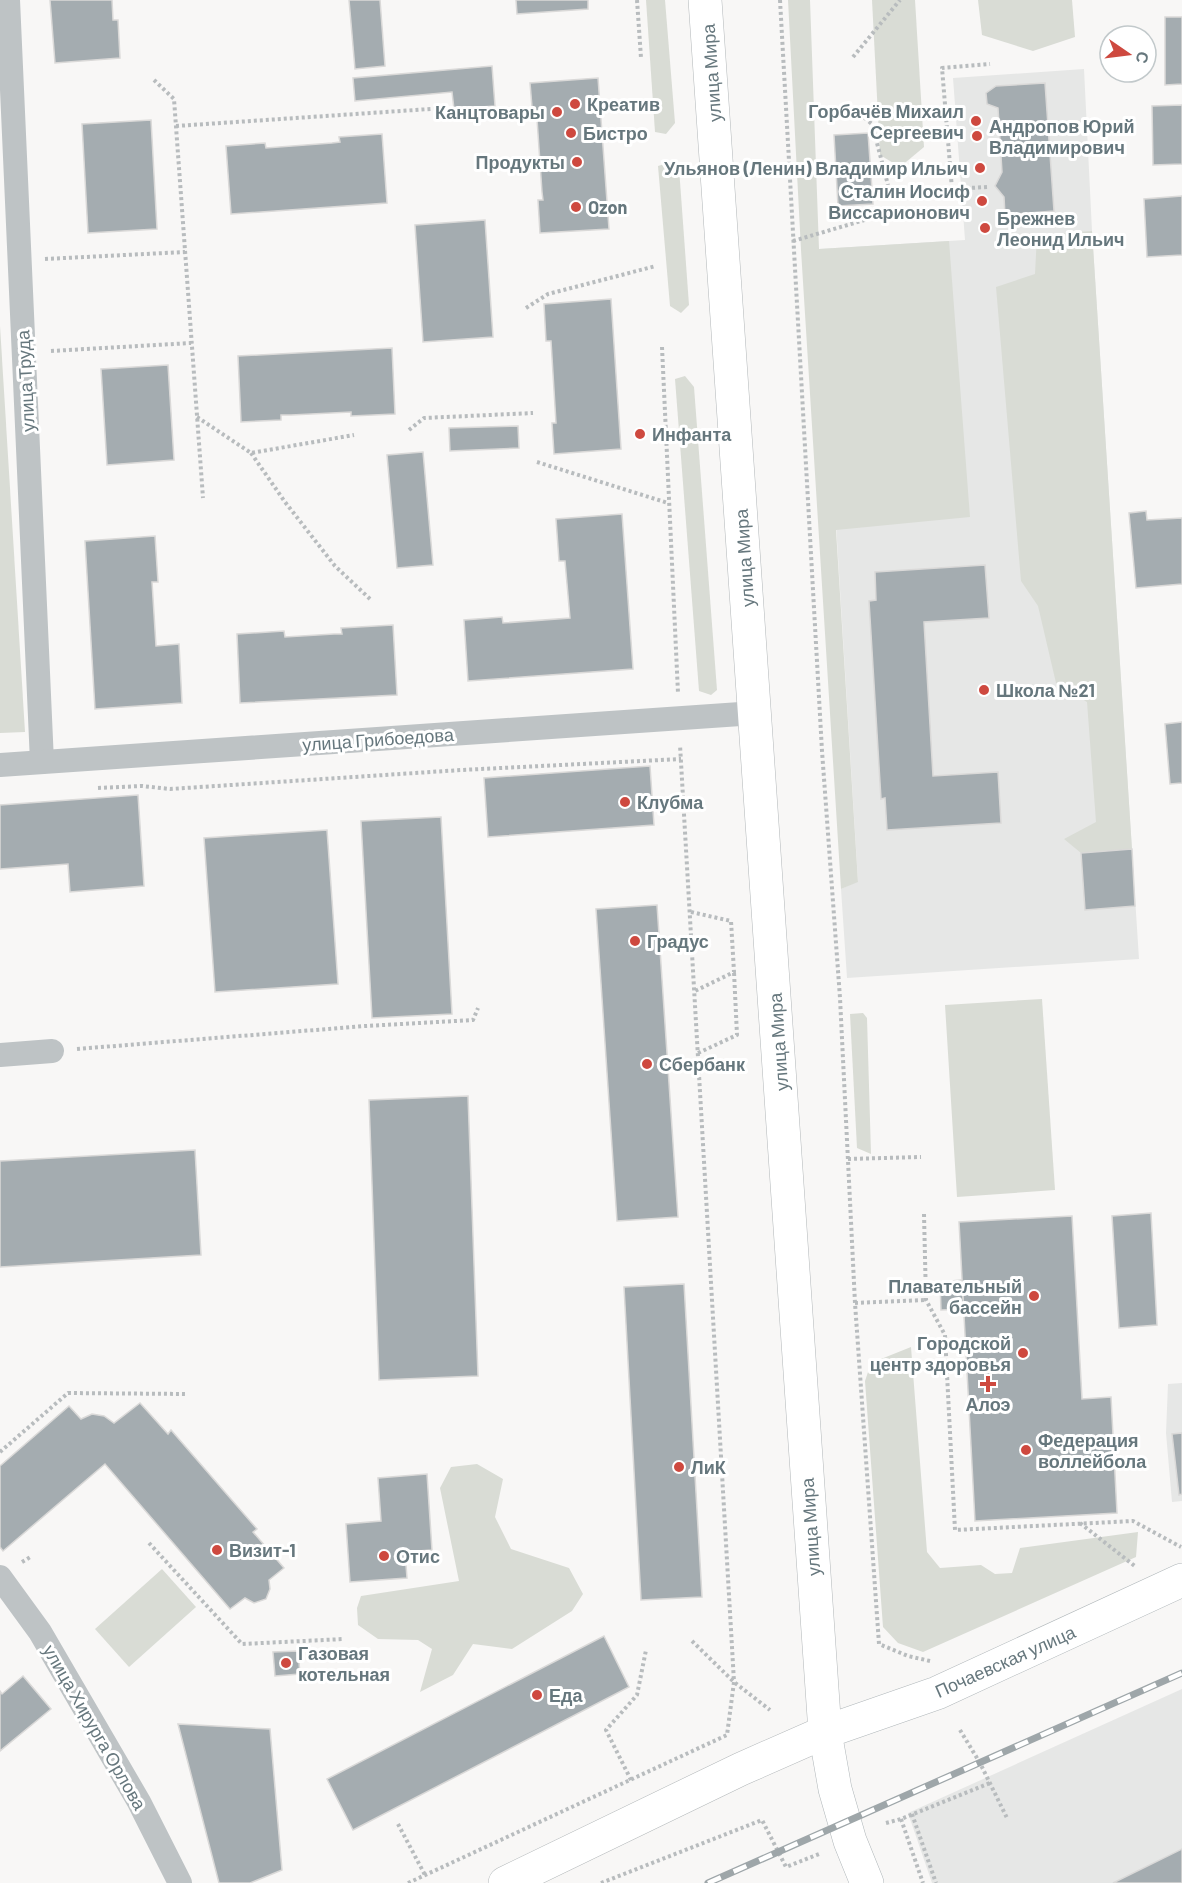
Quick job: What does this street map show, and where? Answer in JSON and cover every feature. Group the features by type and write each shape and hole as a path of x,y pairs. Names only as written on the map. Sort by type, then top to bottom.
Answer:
{"main road":[{"name":"улица Мира","path":"705,0 825,1732 835,1789 850,1841 867,1883"},
{"name":"Почаевская улица","path":"825,1732 937,1693 1182,1580"},
{"path":"505,1883 741,1769 825,1732"}],"street":[{"name":"улица Труда","path":"8,0 42,762"},
{"name":"улица Грибоедова","path":"0,765 680,720 755,713"},
{"path":"0,1056 52,1051"},
{"name":"улица Хирурга Орлова","path":"0,1577 40,1632 139,1802 180,1883"}],"path":[{"path":"637,0 641,58"},
{"path":"780,0 821,739 840,998 855,1303 879,1644 908,1656"},
{"path":"853,57 900,0"},
{"path":"987,187 952,189 942,68 990,64"},
{"path":"154,80 174,99 203,498"},
{"path":"176,126 445,108 460,119 512,116"},
{"path":"855,110 872,124 888,185"},
{"path":"793,241 868,219"},
{"path":"19,260 185,252"},
{"path":"526,308 548,294 656,266"},
{"path":"23,353 191,343"},
{"path":"408,1883 727,1735 734,1682 681,759 662,347"},
{"path":"409,430 424,418 533,413"},
{"path":"196,416 251,453 285,502 335,566 370,599"},
{"path":"251,453 354,435"},
{"path":"537,462 668,503"},
{"path":"95,789 142,786 170,789 461,770 681,759"},
{"path":"691,912 731,921 734,972 737,1035 698,1053"},
{"path":"695,991 734,972"},
{"path":"52,1051 365,1026 473,1020 478,1008"},
{"path":"848,1159 921,1157"},
{"path":"924,1214 926,1300 945,1335 954,1530 1133,1521 1181,1547"},
{"path":"855,1303 926,1300"},
{"path":"0,1452 68,1393 186,1394"},
{"path":"1080,1523 1136,1567"},
{"path":"149,1543 242,1644 344,1640"},
{"path":"692,1641 734,1682 770,1710"},
{"path":"631,1780 606,1730 637,1695 645,1650"},
{"path":"960,1730 1007,1818"},
{"path":"886,1823 990,1783"},
{"path":"912,1814 936,1883"},
{"path":"901,1819 923,1883"},
{"path":"601,1883 762,1820 786,1867 819,1854"},
{"path":"398,1824 425,1875"}],"shaded area":[{"path":"646,0 665,0 675,123 666,134 655,132"},
{"path":"788,0 810,0 819,249 949,241 970,517 836,530 858,882 841,889 801,250"},
{"path":"872,0 915,0 924,147 900,167 880,155"},
{"path":"978,0 1072,0 1075,37 1033,51 982,35"},
{"name":"Школа №21","path":"1084,69 1092,231 1139,959 847,978 841,889 858,881 819,249 965,240 953,78"},
{"path":"671,162 679,168 689,305 681,313 670,306 658,166"},
{"path":"1092,231 1132,849 1081,853 1064,839 1096,822 1087,702 1056,683 1038,606 1021,581 996,287 1035,274 1037,235"},
{"path":"0,326 25,732 0,733"},
{"path":"685,376 694,387 717,690 711,695 699,691 675,379"},
{"path":"1042,999 1055,1190 957,1197 945,1005"},
{"path":"863,1013 867,1018 871,1154 857,1148 850,1014"},
{"path":"911,1347 927,1552 940,1568 981,1565 995,1574 1012,1573 1020,1548 1138,1532 1136,1557 923,1652 898,1643 883,1627 865,1381 871,1363"},
{"path":"1182,1383 1182,1501 1172,1502 1166,1433 1168,1384"},
{"path":"477,1464 503,1479 495,1517 511,1549 569,1568 583,1594 572,1611 512,1649 473,1644 453,1675 420,1692 432,1649 418,1640 378,1639 358,1625 357,1608 361,1596 459,1581 440,1488 451,1467"},
{"path":"162,1569 196,1607 129,1667 95,1629"},
{"path":"1182,1689 1182,1883 932,1883 908,1813"}],"building":[{"path":"50,0 112,0 113,20 118,20 120,58 55,63"},
{"path":"349,0 380,0 385,66 355,69"},
{"path":"516,0 588,0 588,9 517,14"},
{"path":"1165,17 1182,17 1182,84 1165,85"},
{"path":"492,66 495,106 454,109 452,92 355,101 353,78"},
{"path":"598,78 609,229 540,233 538,200 543,200 537,119 533,119 530,83"},
{"path":"1045,83 1054,211 1005,215 1004,197 995,186 1002,172 998,108 987,104 986,93 996,86"},
{"path":"1182,105 1182,164 1153,165 1152,106"},
{"path":"151,120 157,229 88,233 82,124"},
{"path":"868,133 873,204 838,206 834,135"},
{"path":"382,134 387,203 231,214 226,146 265,143 266,148 332,143 340,142 339,137"},
{"path":"1182,196 1182,255 1147,257 1144,199"},
{"path":"485,220 493,337 423,342 415,225"},
{"path":"611,299 621,449 554,454 552,423 556,423 551,341 546,341 544,304"},
{"path":"392,348 395,414 351,416 351,412 281,415 281,420 241,422 238,356"},
{"path":"168,365 174,460 107,465 101,369"},
{"path":"518,426 519,448 450,451 449,428"},
{"path":"423,452 433,565 397,568 387,455"},
{"path":"1146,511 1147,520 1182,518 1182,584 1136,588 1129,513"},
{"path":"622,514 633,669 468,681 464,620 502,617 503,623 570,618 565,561 559,561 556,519"},
{"path":"155,536 158,582 152,582 156,646 179,644 182,703 95,709 85,541"},
{"path":"985,565 989,618 924,622 933,776 998,772 1001,823 887,830 885,798 881,799 869,601 876,600 875,572"},
{"path":"393,625 397,695 240,703 237,634 284,631 285,637 342,634 341,628"},
{"path":"1182,722 1182,783 1170,784 1165,724"},
{"path":"650,766 654,825 488,837 484,778"},
{"path":"138,795 144,886 70,892 68,864 0,869 0,805"},
{"path":"441,817 452,1014 372,1018 361,821"},
{"path":"327,830 338,984 215,992 204,838"},
{"path":"1132,849 1135,906 1085,910 1081,853"},
{"path":"657,905 678,1217 617,1221 596,909"},
{"path":"468,1096 478,1376 379,1380 369,1100"},
{"path":"195,1150 201,1255 0,1267 0,1161"},
{"path":"1151,1213 1157,1325 1119,1328 1112,1216"},
{"name":"Городской центр здоровья","path":"1072,1216 1082,1399 1111,1397 1117,1513 975,1521 959,1222"},
{"path":"961,1280 964,1309 941,1310 940,1282"},
{"path":"684,1284 702,1597 641,1600 624,1287"},
{"path":"140,1403 168,1434 171,1430 257,1529 253,1532 284,1568 269,1580 270,1589 266,1599 254,1603 245,1598 230,1609 105,1464 3,1551 0,1547 0,1466 69,1406 81,1419 92,1414 104,1416 114,1423"},
{"path":"1182,1433 1182,1494 1179,1495 1172,1434"},
{"path":"427,1474 432,1550 405,1552 407,1578 350,1582 346,1524 381,1521 378,1478"},
{"path":"604,1636 629,1687 353,1830 327,1779"},
{"name":"Газовая котельная","path":"298,1651 300,1674 275,1676 273,1652"},
{"path":"23,1676 51,1709 0,1751 0,1691 2,1694"},
{"path":"178,1724 270,1729 282,1870 250,1883 219,1883"},
{"path":"1182,1849 1182,1883 1113,1883"}],"railway":[{"path":"708,1883 1182,1673"}],"place":[{"name":"Креатив","path":"575,104"},
{"name":"Канцтовары","path":"557,112"},
{"name":"Горбачёв Михаил Сергеевич","path":"976,121"},
{"name":"Бистро","path":"571,133"},
{"name":"Андропов Юрий Владимирович","path":"977,136"},
{"name":"Продукты","path":"577,162"},
{"name":"Ульянов (Ленин) Владимир Ильич","path":"980,168"},
{"name":"Сталин Иосиф Виссарионович","path":"982,201"},
{"name":"Ozon","path":"576,207"},
{"name":"Брежнев Леонид Ильич","path":"985,228"},
{"name":"Инфанта","path":"640,434"},
{"name":"Школа №21","path":"984,690"},
{"name":"Клубма","path":"625,802"},
{"name":"Градус","path":"635,941"},
{"name":"Сбербанк","path":"647,1064"},
{"name":"Плавательный бассейн","path":"1034,1296"},
{"name":"Городской центр здоровья","path":"1023,1353"},
{"name":"Алоэ","path":"988,1384"},
{"name":"Федерация воллейбола","path":"1026,1450"},
{"name":"ЛиК","path":"679,1467"},
{"name":"Визит-1","path":"217,1550"},
{"name":"Отис","path":"384,1556"},
{"name":"Газовая котельная","path":"286,1663"},
{"name":"Еда","path":"537,1695"}]}
